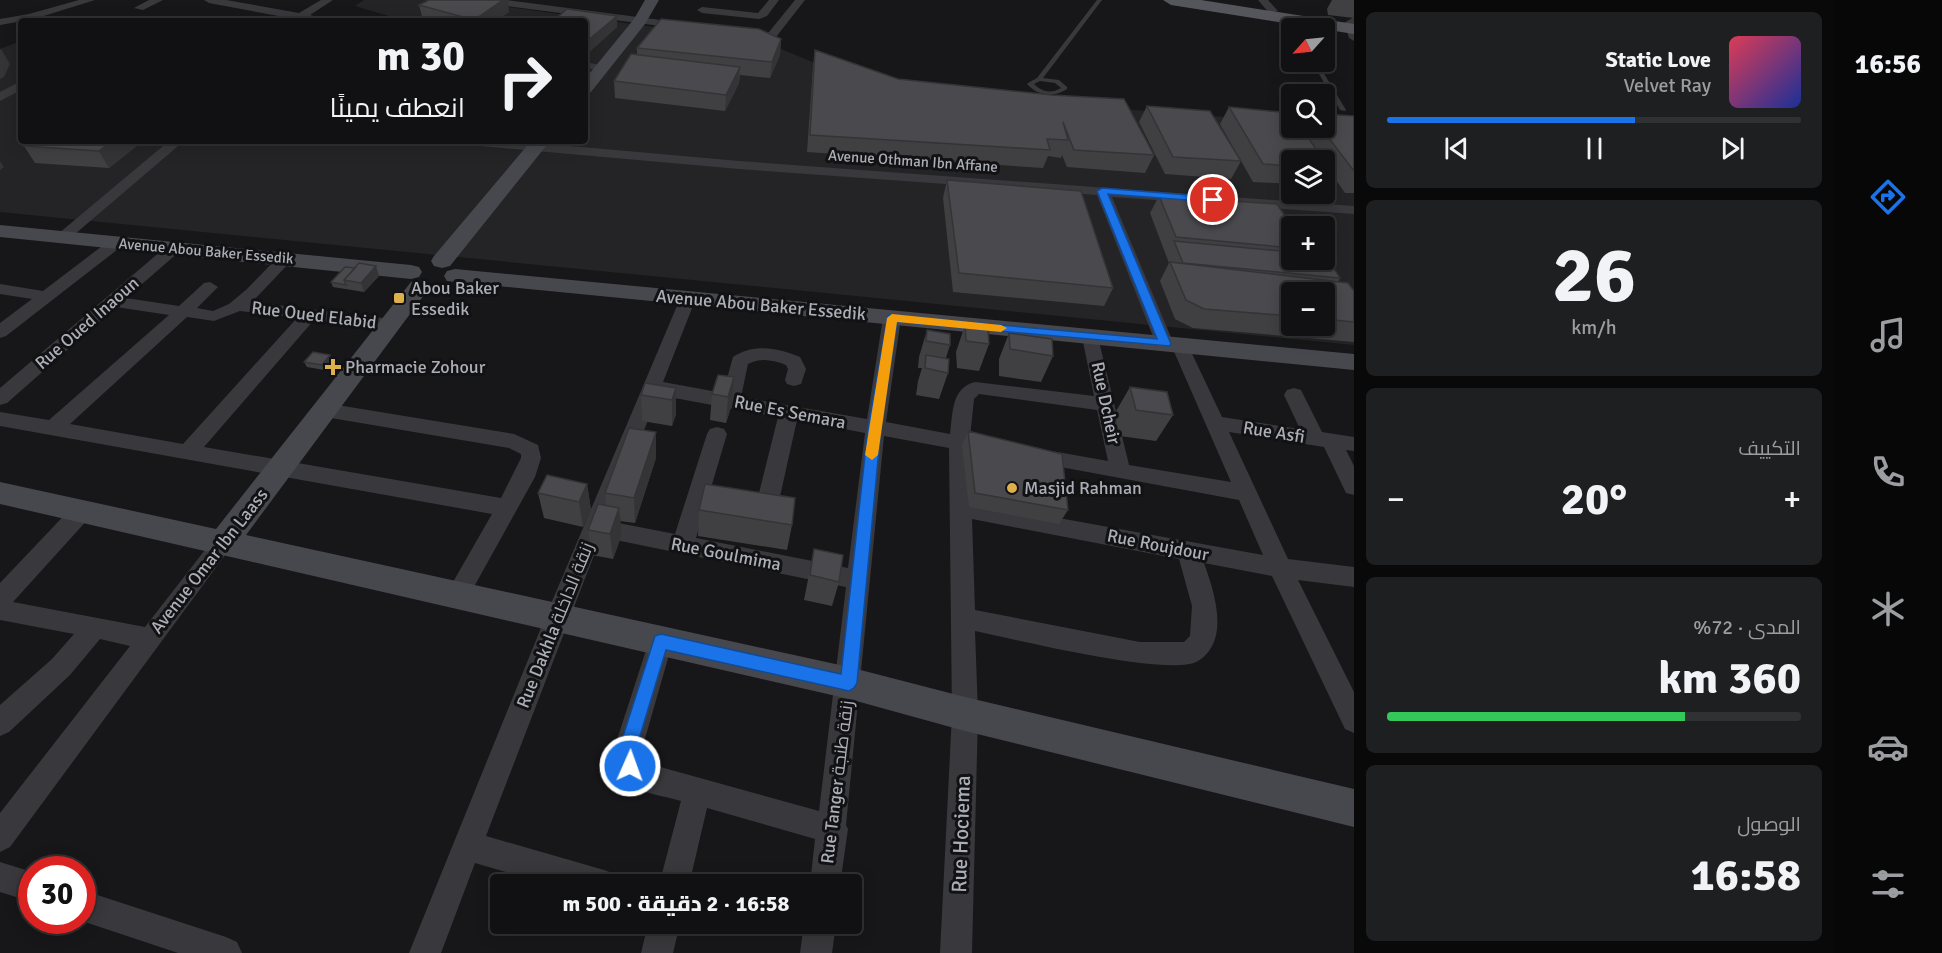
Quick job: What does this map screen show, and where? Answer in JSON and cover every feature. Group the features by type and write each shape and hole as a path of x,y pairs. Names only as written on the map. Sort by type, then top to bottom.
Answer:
{"main road":[{"path":"1171,0 1281,22"},
{"path":"1206,0 1268,5 1352,27"},
{"path":"1335,26 1352,27"}],"street":[{"path":"26,18 90,0"},
{"path":"140,8 158,0"},
{"path":"209,0 306,18"},
{"path":"300,17 328,0"},
{"path":"483,0 515,2 580,14 695,27 702,10 710,0"},
{"path":"546,9 556,0"},
{"path":"580,14 594,0"},
{"path":"588,85 640,21 652,0"},
{"path":"702,10 759,16 774,0"},
{"path":"735,33 762,37 771,35 800,0"},
{"path":"0,22 18,20"},
{"path":"588,66 602,68"},
{"path":"4,102 18,88"},
{"path":"63,237 173,144"},
{"path":"449,269 539,144"},
{"name":"Avenue Othman Ibn Affane","path":"539,144 739,165 1354,210"},
{"path":"1102,191 1172,344 1217,423 1280,568 1354,720"},
{"name":"Avenue Abou Baker Essedik","path":"0,231 286,258 415,279 440,286 449,269 688,298 1354,362"},
{"path":"0,332 116,243"},
{"name":"Rue Oued Inaoun","path":"0,398 174,248"},
{"path":"112,301 214,316 226,314 238,306 286,258"},
{"name":"Avenue Omar Ibn Laass","path":"0,837 148,639 391,324 415,279"},
{"path":"54,427 210,287"},
{"path":"0,290 47,297"},
{"name":"Rue Dakhla زنقة الداخلة","path":"425,953 557,618 688,298"},
{"name":"Rue Oued Elabid","path":"238,306 391,324"},
{"path":"187,453 309,315"},
{"name":"Rue Tanger زنقة طنجة","path":"827,874 875,428 892,318"},
{"name":"Rue Dcheir","path":"1091,337 1120,470"},
{"path":"731,401 739,361 748,355 765,354 794,361 797,369 794,380"},
{"name":"Rue Es Semara","path":"652,387 993,449"},
{"name":"Rue Hociema","path":"956,953 965,714 959,443 965,396 975,388 1106,404"},
{"path":"1294,395 1323,440"},
{"path":"325,410 486,436 524,445 531,450 531,458 524,477 457,596"},
{"path":"768,501 789,412"},
{"path":"0,419 54,427 279,470 508,508"},
{"name":"Rue Asfi","path":"1217,423 1354,444"},
{"path":"683,545 717,434"},
{"name":"Rue Asfi","path":"1323,440 1354,487"},
{"path":"1016,453 1247,493"},
{"path":"0,493 849,683 965,714 1354,808"},
{"name":"Rue Roujdour","path":"962,508 1280,568 1354,577"},
{"path":"0,599 82,511"},
{"name":"Rue Goulmima","path":"594,526 858,580"},
{"path":"962,618 1140,653 1189,653 1201,642 1204,621 1201,591 1188,551"},
{"path":"0,610 148,639"},
{"path":"0,723 61,667 95,627"},
{"path":"661,641 628,749 628,760 632,770 638,775 833,829"},
{"path":"677,874 697,792"},
{"path":"467,846 565,874"},
{"path":"0,877 18,883"},
{"path":"96,910 226,953"},
{"path":"657,953 662,934"},
{"path":"816,953 819,934"}],"lane":[{"path":"1039,79 1056,81 1065,88 1056,93 1039,91 1030,84 1039,79 1100,0"},
{"path":"1320,72 1343,110"}],"shaded area":[{"path":"364,0 457,0 764,42 883,91 1281,121 1281,138 1335,138 1335,127 1354,127 1354,345 0,212 0,49 18,42 18,144 588,144 588,18 396,18 355,6"}],"building":[{"path":"429,0 503,0 477,18 467,18 419,5"},
{"path":"567,9 617,16 588,40 588,18 556,18"},
{"path":"661,19 759,29 781,39 772,62 637,48"},
{"path":"815,50 898,79 1052,95 1124,99 1154,155 1074,150 1063,122 1068,140 1047,139 1050,150 810,135"},
{"path":"631,54 740,67 726,95 614,81"},
{"path":"1147,106 1210,111 1241,161 1173,157"},
{"path":"1229,107 1281,112 1281,138 1308,138 1317,150 1281,150 1281,165 1263,164"},
{"path":"1335,115 1354,116 1354,171 1329,138 1335,138"},
{"path":"27,144 108,144 99,151 24,146"},
{"path":"947,180 1081,191 1113,288 959,273"},
{"path":"1159,196 1277,204 1285,216 1281,216 1281,247 1176,237"},
{"path":"1174,241 1281,251 1281,270 1335,270 1340,278 1183,263"},
{"path":"1170,262 1348,283 1354,291 1354,322 1335,320 1335,282 1281,282 1281,315 1204,309 1186,300"},
{"path":"359,263 376,266 361,283 344,280"},
{"path":"345,267 355,268 344,280 346,285 331,282"},
{"path":"965,325 988,328 989,344 966,341"},
{"path":"927,330 950,334 950,345 926,341"},
{"path":"1009,333 1052,339 1053,356 1010,349"},
{"path":"313,352 330,355 322,365 304,362"},
{"path":"926,355 949,359 948,373 925,368"},
{"path":"718,375 734,377 728,397 712,394"},
{"path":"645,383 676,388 672,400 641,395"},
{"path":"1130,387 1167,392 1173,415 1136,410"},
{"path":"629,428 656,432 634,498 605,493"},
{"name":"Masjid Rahman","path":"968,431 1062,454 1068,510 975,493"},
{"path":"547,475 587,484 579,502 538,493"},
{"path":"705,484 795,498 792,525 699,510"},
{"path":"598,504 619,508 610,534 588,530"},
{"path":"814,549 843,555 839,582 810,575"}],"slow traffic":[{"path":"872,455 892,318 1001,328"}],"place":[{"name":"Abou Baker Essedik","path":"399,298"},
{"name":"Pharmacie Zohour","path":"333,367"},
{"name":"Masjid Rahman","path":"1012,488"}],"route":[{"path":"630,766 628,749 661,641 849,683 875,428 892,318 1165,344 1102,191 1213,200"}]}
